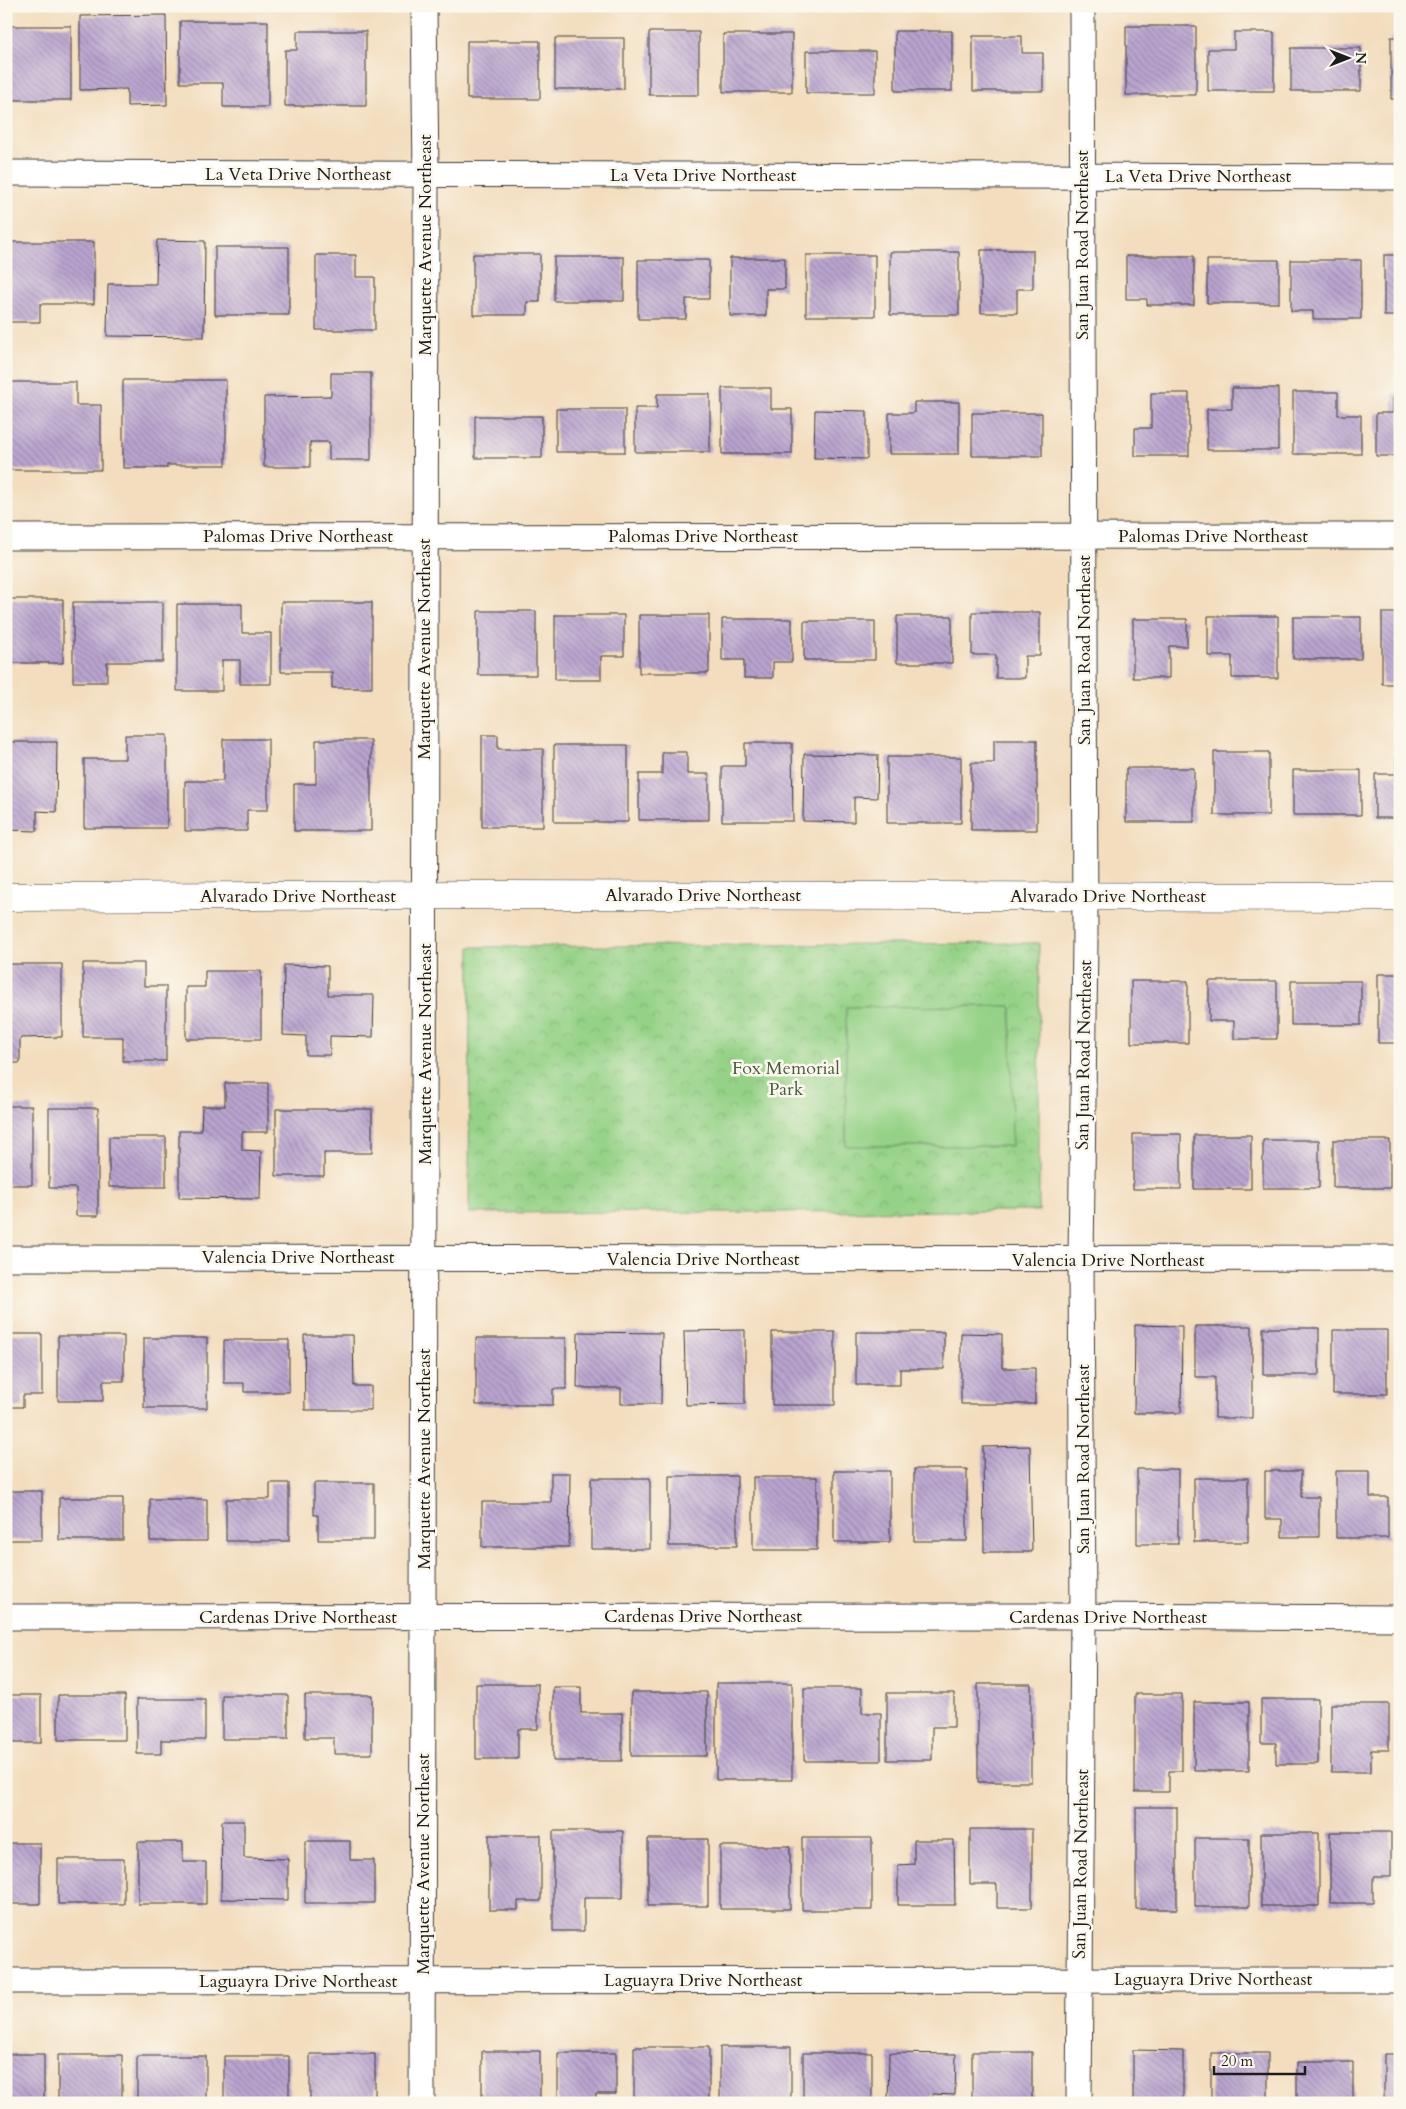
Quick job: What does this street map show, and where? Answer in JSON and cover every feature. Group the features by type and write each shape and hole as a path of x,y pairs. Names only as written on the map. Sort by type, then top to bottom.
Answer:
{"street":[{"name":"Marquette Avenue Northeast","path":"422,2103 426,175 424,6"},
{"name":"San Juan Road Northeast","path":"1080,2103 1079,1978 1083,1616 1081,1260 1085,895 1081,176 1082,6"},
{"name":"La Veta Drive Northeast","path":"6,173 1400,177"},
{"name":"Palomas Drive Northeast","path":"6,537 1400,536"},
{"name":"Alvarado Drive Northeast","path":"6,897 1085,895 1400,897"},
{"name":"Valencia Drive Northeast","path":"6,1258 424,1257 1081,1260 1400,1258"},
{"name":"Cardenas Drive Northeast","path":"6,1618 423,1616 1400,1618"},
{"name":"Laguayra Drive Northeast","path":"6,1981 423,1982 1079,1978 1400,1980"}],"green space":[{"name":"Fox Memorial Park","path":"1039,943 1039,1211 469,1213 470,947"},
{"path":"1011,1006 1012,1146 846,1146 846,1007"}],"building":[{"path":"166,15 167,105 127,106 127,89 80,90 80,16"},
{"path":"180,21 268,21 268,107 223,107 223,83 180,83"},
{"path":"6,26 71,26 71,100 6,100"},
{"path":"1126,26 1196,26 1196,95 1126,95"},
{"path":"297,31 366,31 366,106 285,106 285,50 297,50"},
{"path":"895,31 952,31 952,91 895,91"},
{"path":"649,32 699,32 699,95 649,95"},
{"path":"1234,32 1274,32 1274,91 1208,91 1208,49 1234,49"},
{"path":"723,34 792,34 792,92 723,92"},
{"path":"973,36 1022,36 1022,53 1043,53 1043,91 973,91"},
{"path":"1391,37 1400,37 1400,99 1391,99"},
{"path":"555,38 624,38 624,89 555,89"},
{"path":"467,41 540,41 540,99 467,99"},
{"path":"1291,48 1361,48 1361,91 1291,91"},
{"path":"806,51 875,51 875,93 806,93"},
{"path":"157,240 205,241 204,337 107,336 108,284 156,284"},
{"path":"6,242 94,242 94,304 40,304 40,322 6,322"},
{"path":"215,247 289,247 289,315 215,315"},
{"path":"981,250 1033,250 1033,289 1017,289 1017,313 981,313"},
{"path":"890,252 959,252 959,315 890,315"},
{"path":"473,254 540,254 540,302 527,302 527,315 473,315"},
{"path":"316,255 356,255 356,277 375,277 375,330 316,330"},
{"path":"806,255 875,255 875,316 806,316"},
{"path":"1384,255 1400,255 1400,316 1384,316"},
{"path":"1126,256 1194,256 1194,305 1147,305 1147,299 1126,299"},
{"path":"554,257 624,257 624,301 554,301"},
{"path":"730,258 785,258 785,289 766,289 766,316 730,316"},
{"path":"638,260 709,260 709,299 686,299 686,319 638,319"},
{"path":"1207,260 1279,260 1279,303 1207,303"},
{"path":"1291,260 1361,260 1361,319 1313,319 1313,311 1291,311"},
{"path":"331,373 371,373 371,460 329,460 329,442 310,442 310,467 264,467 264,397 331,396"},
{"path":"123,380 226,380 226,465 167,465 167,468 123,468"},
{"path":"6,382 76,382 76,405 101,405 101,470 6,470"},
{"path":"722,388 771,388 771,409 792,409 792,454 722,454"},
{"path":"1232,388 1278,388 1278,450 1207,450 1207,409 1232,409"},
{"path":"1293,392 1338,392 1338,415 1361,415 1361,454 1293,454"},
{"path":"1151,393 1189,393 1189,456 1135,456 1135,428 1151,428"},
{"path":"1393,393 1400,393 1400,456 1376,456 1376,413 1393,413"},
{"path":"657,394 710,394 710,452 635,452 635,408 657,408"},
{"path":"914,402 959,402 959,454 889,454 889,413 914,413"},
{"path":"556,409 625,409 625,452 556,452"},
{"path":"815,410 867,411 867,459 814,458"},
{"path":"972,413 1042,413 1042,456 972,456"},
{"path":"475,416 542,416 542,458 475,458"},
{"path":"6,599 63,599 63,663 6,663"},
{"path":"73,602 163,602 163,662 107,662 107,682 73,682"},
{"path":"281,602 372,602 372,688 332,688 332,672 281,672"},
{"path":"177,604 242,604 242,633 271,633 271,684 240,684 240,660 222,660 222,691 177,691"},
{"path":"478,611 536,611 536,675 478,675"},
{"path":"972,612 1040,612 1040,656 1025,656 1025,678 996,678 996,655 972,655"},
{"path":"1382,613 1400,613 1400,684 1382,684"},
{"path":"555,615 624,615 624,656 601,656 601,680 555,680"},
{"path":"639,615 709,615 709,673 639,673"},
{"path":"897,616 952,616 952,663 897,663"},
{"path":"1208,616 1278,616 1278,678 1232,678 1232,656 1208,656"},
{"path":"1293,617 1361,617 1361,659 1293,659"},
{"path":"722,619 792,619 792,662 773,662 773,678 744,678 744,660 722,660"},
{"path":"1133,619 1187,619 1187,646 1169,646 1169,678 1133,678"},
{"path":"804,621 875,621 875,660 804,660"},
{"path":"125,735 167,735 167,828 84,828 84,759 125,759"},
{"path":"482,735 498,735 498,749 543,749 543,827 482,827"},
{"path":"223,739 268,739 268,810 247,810 247,831 185,831 185,781 223,781"},
{"path":"316,740 371,740 371,831 294,831 294,784 316,784"},
{"path":"994,740 1037,740 1037,830 971,830 971,763 994,763"},
{"path":"7,742 57,742 56,812 37,811 37,831 6,830"},
{"path":"745,743 792,743 793,821 722,821 722,766 745,766"},
{"path":"554,745 628,745 628,822 554,822"},
{"path":"662,752 687,752 687,774 709,774 709,820 639,820 639,774 662,774"},
{"path":"1214,752 1269,752 1269,815 1214,815"},
{"path":"804,754 878,755 877,798 854,797 854,822 803,821"},
{"path":"1396,755 1400,755 1400,818 1375,818 1375,774 1396,774"},
{"path":"887,757 961,757 961,823 887,823"},
{"path":"1126,768 1194,768 1194,822 1126,822"},
{"path":"1293,770 1361,770 1361,815 1293,815"},
{"path":"83,963 144,963 144,986 166,986 166,1061 123,1061 123,1037 83,1037"},
{"path":"6,964 62,964 62,1037 20,1038 20,1063 6,1063"},
{"path":"284,965 328,966 328,995 374,995 373,1037 330,1036 330,1055 306,1055 306,1036 283,1035"},
{"path":"205,971 261,971 261,1039 186,1039 186,987 205,987"},
{"path":"1378,974 1400,974 1400,1043 1378,1043"},
{"path":"1131,981 1188,981 1188,1043 1131,1043"},
{"path":"1209,981 1277,981 1277,1039 1234,1039 1234,1021 1209,1021"},
{"path":"1291,981 1361,981 1361,1025 1291,1025"},
{"path":"225,1083 268,1083 268,1132 242,1132 242,1150 261,1151 260,1199 179,1198 179,1131 201,1131 202,1106 225,1106"},
{"path":"6,1106 32,1106 32,1185 6,1185"},
{"path":"49,1108 98,1108 98,1216 76,1216 76,1188 49,1188"},
{"path":"276,1109 372,1109 372,1153 324,1153 324,1176 276,1176"},
{"path":"1133,1134 1181,1134 1181,1189 1133,1189"},
{"path":"1194,1135 1251,1135 1251,1189 1194,1189"},
{"path":"109,1137 166,1137 166,1187 109,1187"},
{"path":"1263,1140 1319,1140 1319,1188 1263,1188"},
{"path":"1333,1140 1390,1140 1390,1188 1333,1188"},
{"path":"1135,1325 1182,1326 1181,1413 1134,1413"},
{"path":"1195,1326 1252,1326 1252,1418 1215,1418 1215,1377 1195,1377"},
{"path":"1263,1328 1319,1328 1319,1375 1263,1375"},
{"path":"745,1330 745,1404 686,1405 684,1331"},
{"path":"1333,1330 1387,1330 1387,1394 1333,1394"},
{"path":"578,1332 662,1333 661,1404 621,1404 621,1388 577,1388"},
{"path":"772,1332 835,1332 835,1405 772,1405"},
{"path":"856,1332 944,1332 944,1369 900,1369 900,1385 856,1385"},
{"path":"961,1333 1002,1334 1002,1368 1035,1368 1035,1404 961,1404"},
{"path":"6,1334 42,1334 42,1395 23,1395 23,1407 6,1407"},
{"path":"304,1335 353,1335 354,1386 371,1386 371,1410 305,1410"},
{"path":"58,1336 124,1336 124,1381 103,1381 103,1401 58,1401"},
{"path":"144,1338 207,1338 207,1408 144,1408"},
{"path":"476,1338 566,1338 566,1389 553,1389 553,1405 476,1405"},
{"path":"224,1340 289,1340 289,1392 244,1392 244,1383 224,1383"},
{"path":"1030,1446 1032,1552 984,1552 983,1447"},
{"path":"914,1469 967,1469 967,1541 914,1541"},
{"path":"1137,1469 1178,1469 1178,1544 1137,1544"},
{"path":"834,1471 890,1471 890,1542 834,1542"},
{"path":"1265,1471 1301,1471 1301,1497 1319,1497 1319,1537 1282,1537 1282,1519 1265,1519"},
{"path":"1336,1471 1370,1471 1370,1497 1388,1497 1388,1538 1336,1538"},
{"path":"551,1473 570,1473 569,1547 482,1547 482,1502 551,1502"},
{"path":"669,1476 737,1476 737,1546 669,1546"},
{"path":"753,1477 817,1477 817,1550 753,1550"},
{"path":"591,1478 650,1478 650,1549 591,1549"},
{"path":"1194,1478 1248,1478 1248,1542 1194,1542"},
{"path":"270,1483 289,1483 289,1541 226,1541 226,1499 270,1499"},
{"path":"314,1483 374,1483 374,1540 318,1540 318,1515 314,1515"},
{"path":"6,1491 42,1491 42,1540 6,1540"},
{"path":"59,1498 123,1498 123,1540 59,1540"},
{"path":"150,1499 207,1499 207,1541 150,1541"},
{"path":"716,1683 792,1683 792,1780 716,1780"},
{"path":"476,1684 538,1684 538,1729 518,1729 518,1759 476,1759"},
{"path":"978,1684 1031,1684 1031,1782 978,1782"},
{"path":"553,1687 581,1687 581,1713 622,1713 622,1761 553,1761"},
{"path":"804,1688 862,1688 862,1713 881,1713 881,1761 804,1761"},
{"path":"631,1692 707,1692 707,1756 631,1756"},
{"path":"887,1693 954,1693 954,1727 932,1727 932,1760 887,1760"},
{"path":"1135,1694 1182,1694 1182,1771 1169,1771 1169,1792 1135,1792"},
{"path":"6,1695 41,1695 41,1743 6,1743"},
{"path":"58,1695 125,1695 125,1740 58,1740"},
{"path":"222,1695 288,1695 288,1739 222,1739"},
{"path":"305,1695 372,1695 372,1754 334,1754 334,1738 305,1738"},
{"path":"137,1699 205,1699 205,1740 161,1740 161,1754 137,1754"},
{"path":"1261,1699 1318,1699 1318,1764 1276,1764 1276,1743 1261,1743"},
{"path":"1194,1702 1249,1702 1249,1771 1194,1771"},
{"path":"1331,1704 1389,1704 1389,1750 1371,1750 1371,1772 1331,1772"},
{"path":"1136,1807 1177,1807 1177,1909 1136,1909"},
{"path":"222,1821 244,1821 244,1858 288,1859 288,1900 221,1899"},
{"path":"970,1829 1032,1829 1032,1908 997,1908 997,1884 970,1884"},
{"path":"553,1831 623,1831 623,1898 584,1898 584,1931 553,1931"},
{"path":"1330,1832 1391,1832 1391,1877 1373,1877 1373,1903 1330,1903"},
{"path":"1261,1833 1319,1833 1319,1906 1261,1906"},
{"path":"489,1835 541,1835 541,1901 518,1901 518,1910 489,1910"},
{"path":"802,1838 872,1838 872,1910 802,1910"},
{"path":"1195,1838 1249,1838 1249,1907 1195,1907"},
{"path":"648,1839 708,1839 708,1906 648,1906"},
{"path":"914,1840 954,1840 955,1905 898,1905 898,1865 914,1864"},
{"path":"305,1841 350,1841 350,1860 374,1860 374,1903 305,1903"},
{"path":"138,1842 183,1842 183,1862 206,1862 206,1904 138,1904"},
{"path":"6,1843 40,1843 40,1904 6,1904"},
{"path":"720,1846 790,1846 790,1909 720,1909"},
{"path":"58,1859 124,1859 124,1904 58,1904"},
{"path":"634,2047 709,2047 709,2103 634,2103"},
{"path":"720,2047 791,2047 791,2103 720,2103"},
{"path":"1133,2050 1183,2051 1183,2103 1133,2103"},
{"path":"482,2051 540,2051 540,2103 482,2103"},
{"path":"972,2052 1032,2052 1032,2103 972,2103"},
{"path":"558,2053 616,2053 616,2094 596,2094 596,2103 558,2103"},
{"path":"803,2053 872,2053 872,2103 803,2103"},
{"path":"889,2053 956,2054 955,2095 932,2094 932,2103 888,2103"},
{"path":"1211,2053 1268,2053 1268,2098 1252,2098 1252,2103 1211,2103"},
{"path":"6,2054 44,2054 44,2103 6,2103"},
{"path":"310,2054 375,2054 375,2103 310,2103"},
{"path":"1384,2054 1400,2054 1400,2103 1384,2103"},
{"path":"58,2055 122,2055 122,2103 58,2103"},
{"path":"137,2056 206,2056 206,2100 183,2100 183,2103 137,2103"},
{"path":"224,2056 289,2056 289,2099 267,2099 267,2103 224,2103"},
{"path":"1297,2062 1353,2062 1353,2103 1297,2103"}]}
